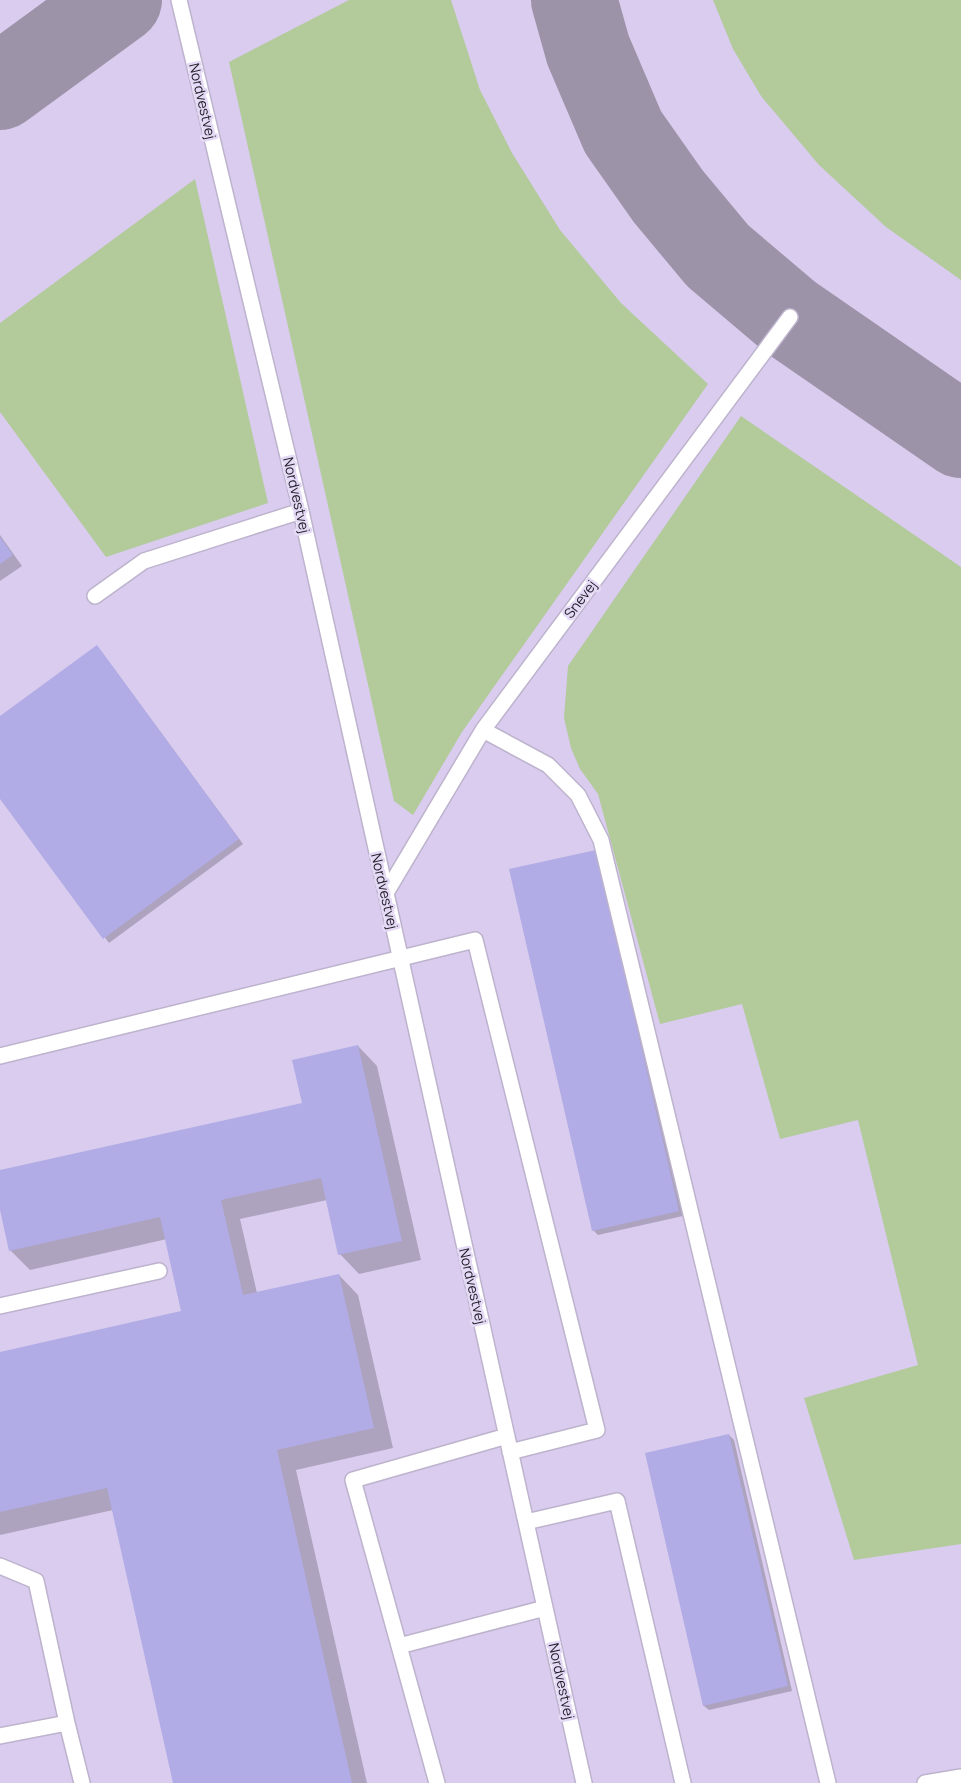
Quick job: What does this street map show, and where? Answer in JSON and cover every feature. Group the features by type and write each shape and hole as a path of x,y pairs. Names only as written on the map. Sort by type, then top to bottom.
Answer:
{"lane":[{"name":"Nordvestvej","path":"179,0 301,511 584,1783"},
{"name":"Snevej","path":"386,893 483,730 790,317"},
{"path":"96,596 144,561 301,511"},
{"path":"483,730 548,765 578,795 601,840 828,1783"},
{"path":"0,1056 475,940 597,1430 510,1452"},
{"path":"0,1306 159,1271"},
{"path":"437,1783 353,1480 507,1436"},
{"path":"526,1522 617,1501 683,1783"},
{"path":"0,1566 36,1581 82,1783"},
{"path":"399,1646 545,1608"},
{"path":"0,1736 67,1723"},
{"path":"924,1783 961,1777"}],"shaded area":[{"path":"0,0 961,0 961,1783 0,1783"}],"green space":[{"path":"349,0 451,0 480,90 512,153 560,230 621,303 708,384 462,732 413,815 394,801 229,62"},
{"path":"713,0 961,0 961,280 886,227 819,165 761,96 733,49"},
{"path":"195,179 268,503 106,557 0,412 0,323"},
{"path":"741,416 961,567 961,1544 854,1560 804,1398 918,1365 858,1120 780,1139 742,1004 660,1024 598,794 580,769 571,748 564,718 568,666"}],"building":[{"path":"0,537 13,555 0,564"},
{"path":"97,645 239,839 103,939 0,799 0,716"},
{"path":"596,850 679,1211 592,1231 509,869"},
{"path":"358,1045 402,1241 338,1255 321,1178 221,1200 243,1295 339,1274 374,1428 277,1450 352,1783 173,1783 107,1488 0,1512 0,1352 181,1311 160,1217 9,1251 0,1210 0,1170 302,1103 292,1060"},
{"path":"729,1434 788,1686 703,1706 645,1453"}],"taxiway":[{"path":"0,87 119,0"},
{"path":"574,0 588,50 623,132 668,196 718,256 790,317 961,435"}]}
